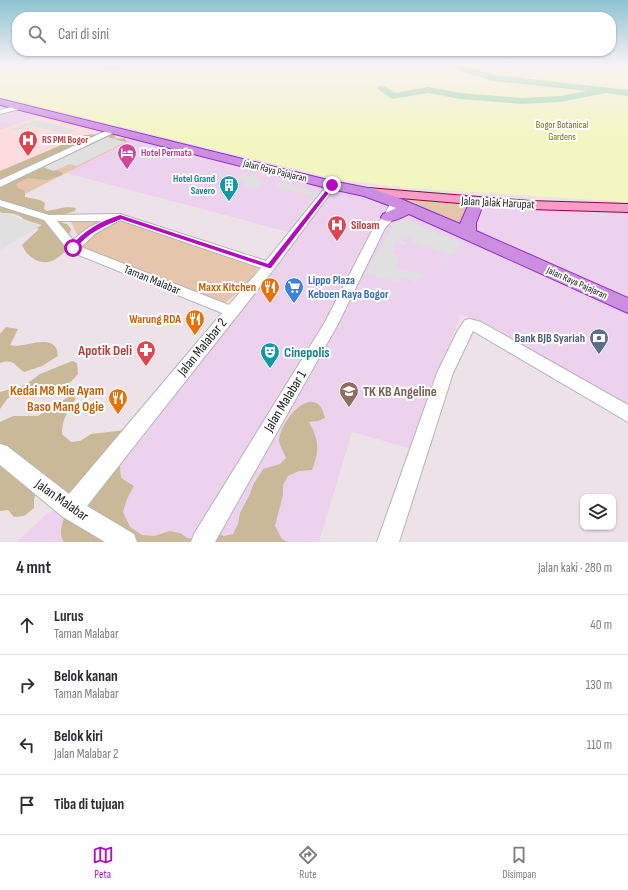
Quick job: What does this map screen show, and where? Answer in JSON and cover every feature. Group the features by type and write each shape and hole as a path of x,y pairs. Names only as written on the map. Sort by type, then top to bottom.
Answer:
{"highway":[{"name":"Jalan Raya Pajajaran","path":"0,101 17,107 113,131 332,185 368,192 398,209 468,234 628,306"},
{"path":"0,101 360,187 368,192"},
{"path":"468,234 468,223 476,202"}],"main road":[{"name":"Jalan Jalak Harupat","path":"368,192 476,202 628,208"}],"street":[{"path":"0,112 17,107"},
{"path":"0,184 113,131"},
{"name":"Jalan Malabar 2","path":"71,509 269,266 332,185"},
{"path":"0,203 48,218 120,217 269,266"},
{"name":"Jalan Malabar 1","path":"202,542 331,324 380,227 398,209"},
{"path":"73,248 81,238 92,230 120,217"},
{"name":"Taman Malabar","path":"48,218 73,248 231,311"},
{"path":"388,542 444,373 462,336 470,324 476,326 628,414"},
{"name":"Jalan Malabar","path":"0,453 71,509 126,542"}],"shaded area":[{"path":"17,107 45,114 0,130 0,112"},
{"name":"RS PMI Bogor","path":"45,114 113,131 0,184 0,130"},
{"path":"36,120 76,130 65,134 30,125 16,131 11,129"},
{"path":"113,133 115,136 113,139 114,140 125,138 126,141 117,142 54,169 63,173 62,175 47,180 28,178 16,184 18,188 25,191 25,197 40,200 45,203 44,209 47,211 67,207 76,208 75,211 59,216 56,219 57,221 67,224 71,229 67,238 64,253 52,261 47,262 42,262 32,258 22,245 39,229 19,216 8,213 0,213 0,171 85,135"},
{"path":"109,136 129,141 13,200 0,188"},
{"path":"134,136 360,191 468,234 476,202 628,208 628,409 461,314 412,449 352,432 319,542 16,542 48,513 100,488 300,235 66,173"},
{"path":"107,137 125,142 77,166 70,164 54,171 43,167"},
{"path":"244,173 260,177 258,180 265,182 255,189 242,186 248,182 237,179"},
{"path":"280,182 318,192 316,194 323,196 304,215 299,214 316,197 276,186"},
{"path":"395,199 460,203 468,207 462,222 456,224"},
{"path":"0,212 42,225 0,250"},
{"path":"405,219 461,243 454,254 450,254 437,271 449,254 414,243 412,238 405,236 400,240 406,243 405,245 396,242 392,252 399,257 395,268 417,273 420,264 433,269 420,265 418,273 422,275 416,282 401,277 397,282 366,273 395,222"},
{"path":"70,220 104,220 78,236"},
{"path":"121,220 259,267 246,286 225,303 80,247 99,231"},
{"path":"6,327 18,329 10,345 15,346 46,342 52,344 56,348 58,356 42,366 24,372 14,363 8,361 0,363 0,334"},
{"path":"72,361 77,363 78,374 70,382 62,387 53,389 28,389 20,391 12,395 0,409 0,392 25,385 40,374"},
{"path":"70,396 76,398 64,419 62,434 71,442 80,441 91,434 126,430 119,458 121,478 134,486 127,499 123,512 130,527 142,535 154,536 170,531 180,533 187,538 196,539 215,532 224,536 233,534 238,524 240,513 253,485 263,469 280,464 286,458 279,440 281,431 286,422 292,413 300,406 307,402 315,402 321,407 325,418 318,421 309,422 315,435 317,445 315,463 312,470 299,471 288,476 283,485 283,495 275,526 282,539 288,542 64,542 61,532 65,515 39,485 34,499 34,508 24,516 14,517 8,510 0,511 0,422 13,416 38,416"}],"green space":[{"name":"Bogor Botanical Gardens","path":"0,89 628,89 628,202 409,188 340,180 0,97"}],"waterway":[{"path":"384,89 393,96 428,90 461,96 522,101 560,99 604,91"},
{"path":"595,89 628,93"}],"place":[{"name":"RS PMI Bogor","path":"28,157"},
{"name":"Hotel Permata","path":"127,170"},
{"name":"Hotel Grand Savero","path":"229,202"},
{"name":"Siloam","path":"337,242"},
{"name":"Maxx Kitchen","path":"270,304"},
{"name":"Lippo Plaza Keboen Raya Bogor","path":"294,304"},
{"name":"Warung RDA","path":"195,336"},
{"name":"Bank BJB Syariah","path":"599,355"},
{"name":"Apotik Deli","path":"146,367"},
{"name":"Cinepolis","path":"270,369"},
{"name":"TK KB Angeline","path":"349,408"},
{"name":"Kedai M8 Mie Ayam Baso Mang Ogie","path":"118,415"}],"route":[{"path":"73,248 81,238 92,230 120,217 269,266 332,185"}]}
